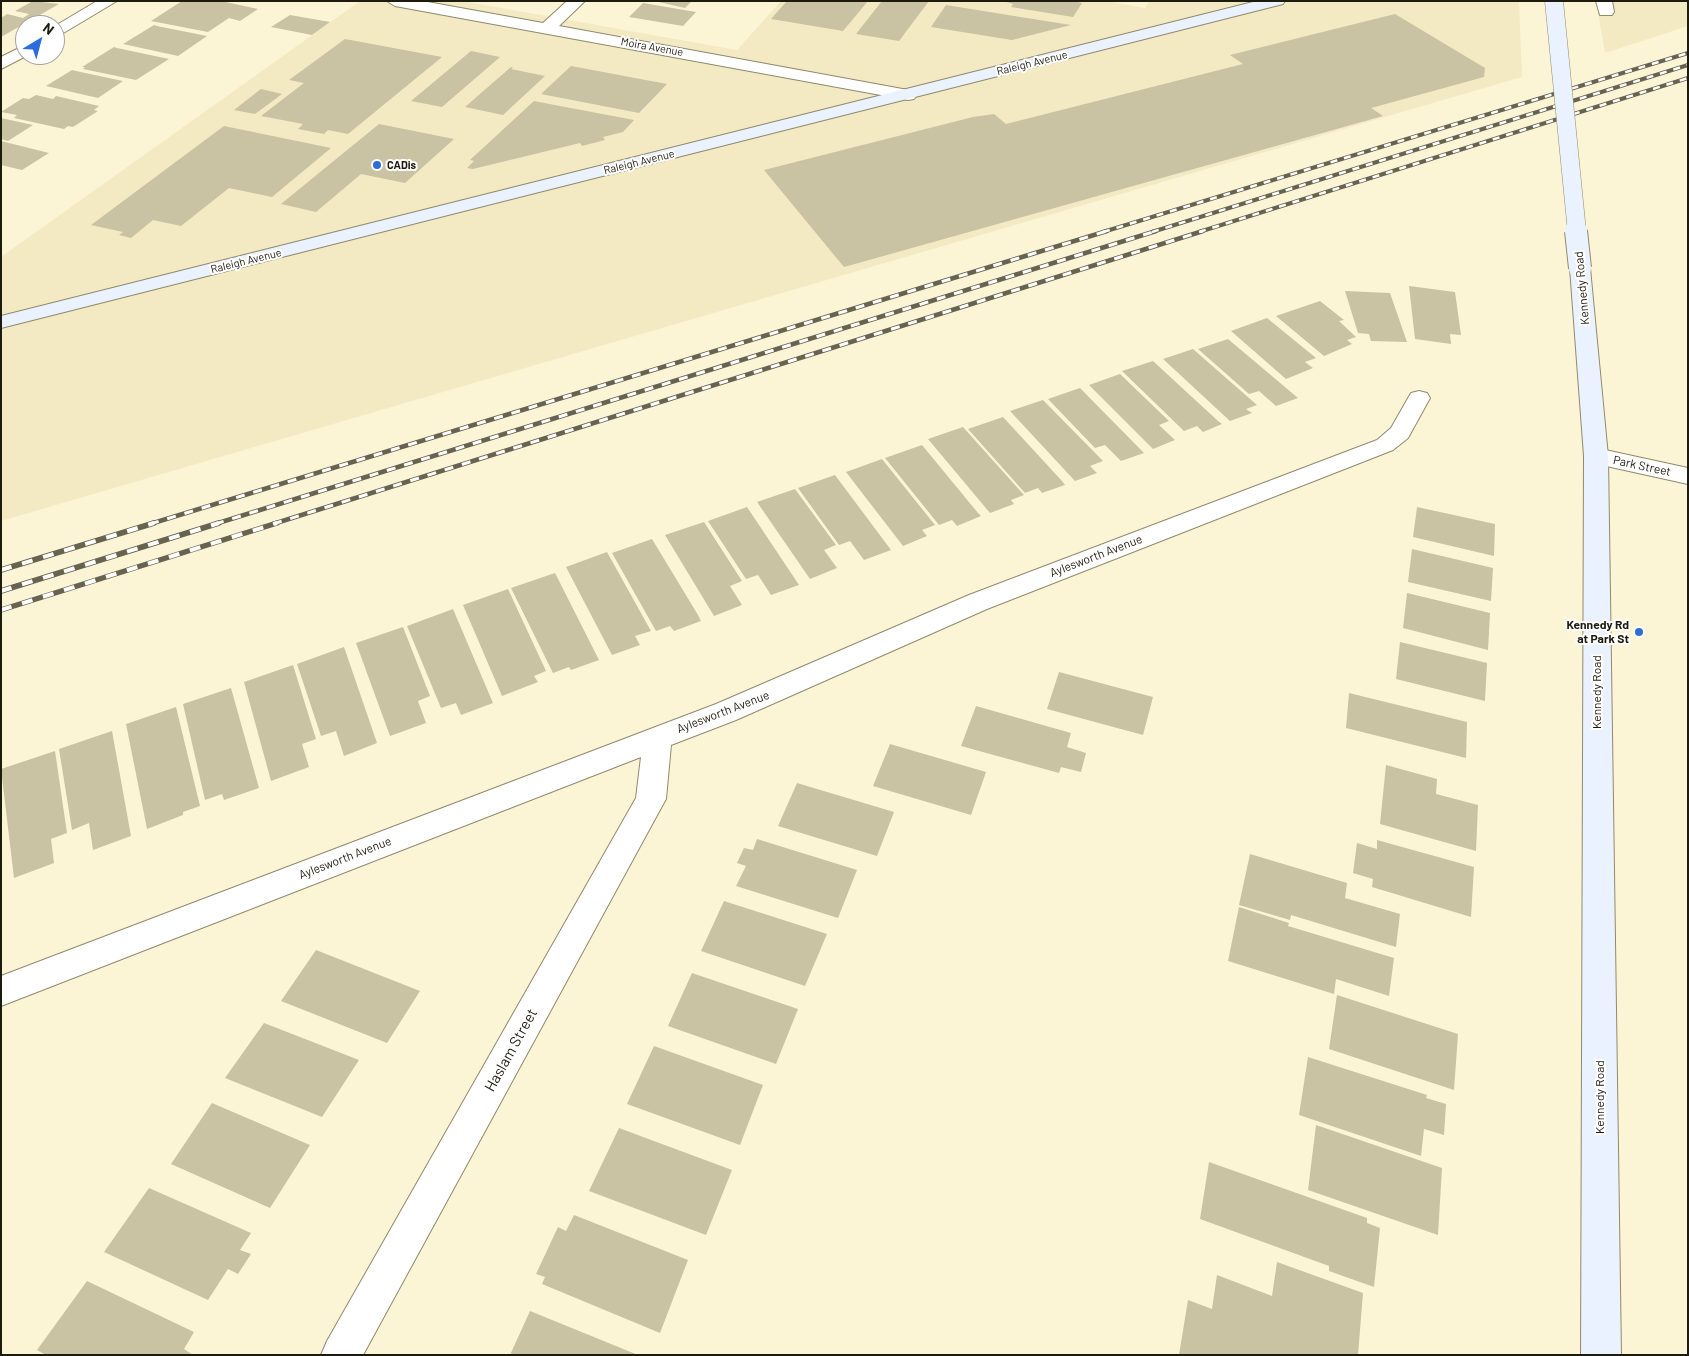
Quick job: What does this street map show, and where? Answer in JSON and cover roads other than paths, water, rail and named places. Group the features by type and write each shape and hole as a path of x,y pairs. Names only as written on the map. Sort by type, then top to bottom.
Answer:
{"street":[{"path":"65,27 109,1"},
{"name":"Moira Avenue","path":"395,1 908,95"},
{"path":"547,28 577,1"},
{"name":"Raleigh Avenue","path":"1,322 1277,1"},
{"name":"Kennedy Road","path":"1554,1 1596,456 1601,1355"},
{"path":"1,64 15,56"},
{"name":"Aylesworth Avenue","path":"1,991 778,690 978,602 1385,445 1400,433 1419,398"},
{"name":"Park Street","path":"1596,456 1688,476"},
{"name":"Haslam Street","path":"341,1355 651,799 657,737"}],"railway":[{"path":"1103,232 1688,53"},
{"path":"1152,232 1688,65"},
{"path":"1199,232 1688,78"},
{"path":"150,524 1107,231"},
{"path":"215,524 1156,231"},
{"path":"273,524 1203,231"},
{"path":"1,570 154,523"},
{"path":"1,591 219,523"},
{"path":"1,610 277,523"}],"place":[{"name":"CADis","path":"377,165"},
{"name":"Kennedy Rd at Park St","path":"1639,632"}]}
